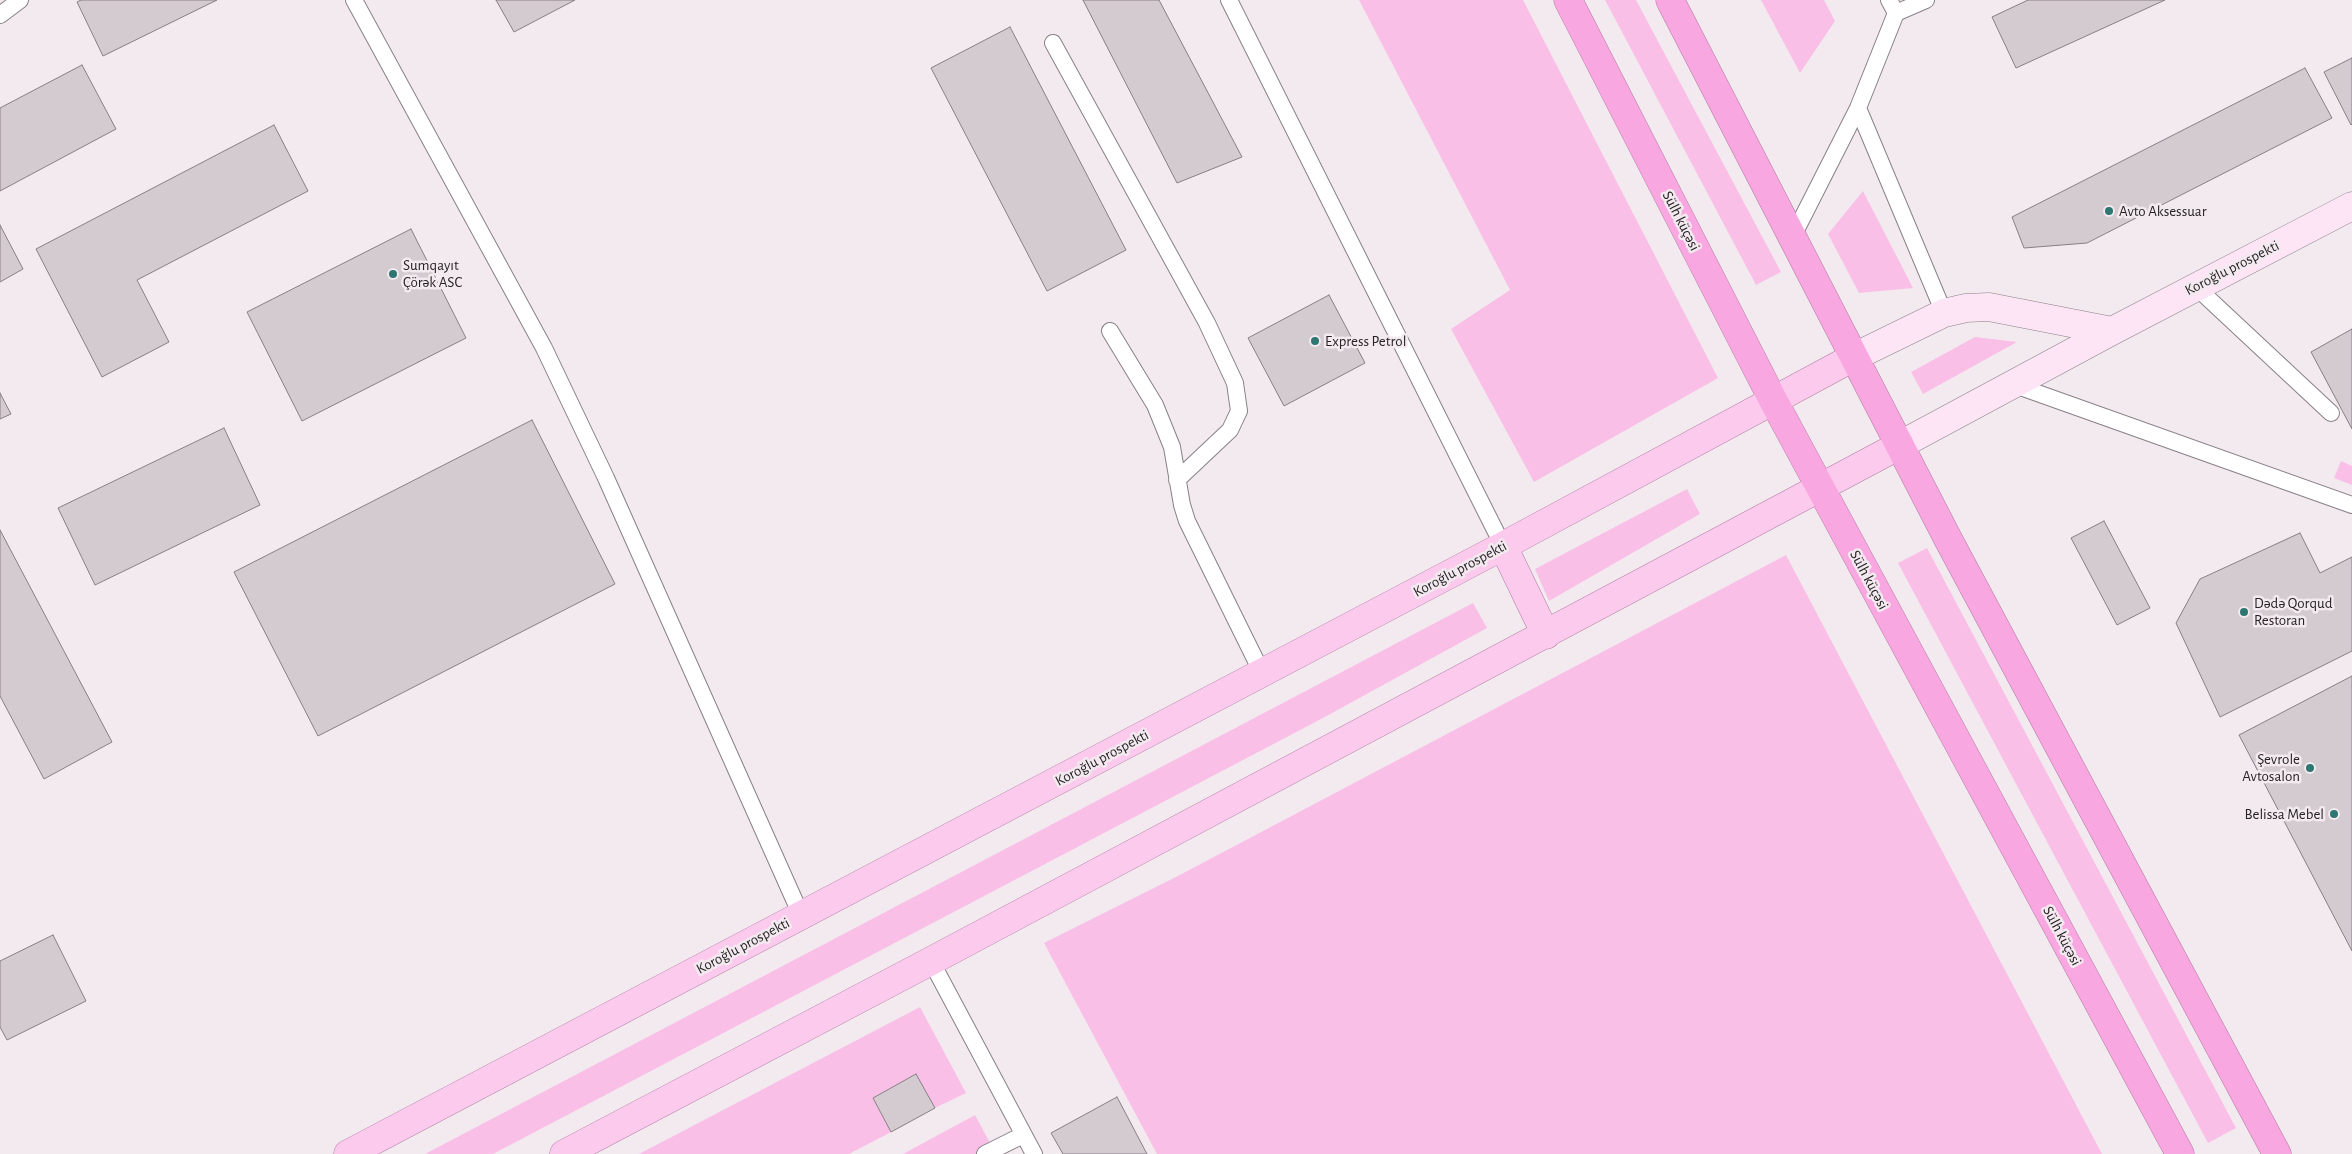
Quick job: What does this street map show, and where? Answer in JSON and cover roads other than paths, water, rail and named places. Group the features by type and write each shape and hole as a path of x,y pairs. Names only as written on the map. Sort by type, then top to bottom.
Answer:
{"highway":[{"name":"Sülh küçəsi","path":"1568,0 1820,489 2180,1154"},
{"path":"1670,0 1952,547 2278,1154"}],"main road":[{"name":"Koroğlu prospekti","path":"348,1154 1504,546 1854,357"},
{"path":"564,1154 1546,635 1900,445"},
{"path":"1504,546 1546,635"}],"street":[{"name":"Koroğlu prospekti","path":"1900,445 2112,330 2352,206"},
{"path":"1854,357 1944,313 1966,308 1989,307 2112,330"}],"lane":[{"path":"0,15 20,0"},
{"path":"354,0 548,357 606,478 801,915"},
{"path":"1229,0 1504,546"},
{"path":"1792,238 1858,108 1892,6 1926,0"},
{"path":"1053,43 1207,324 1235,383 1239,410 1230,430 1177,480"},
{"path":"1858,108 1944,313"},
{"path":"2196,287 2331,413"},
{"path":"1110,330 1155,405 1172,447 1177,480 1187,521 1262,673"},
{"path":"2012,384 2352,505"},
{"path":"931,961 1034,1154"},
{"path":"985,1154 1024,1135"}],"place":[{"name":"Avto Aksessuar","path":"2109,211"},
{"name":"Sumqayıt Çörək ASC","path":"393,274"},
{"name":"Express Petrol","path":"1315,341"},
{"name":"Dədə Qorqud Restoran","path":"2244,612"},
{"name":"Şevrole Avtosalon","path":"2310,768"},
{"name":"Belissa Mebel","path":"2334,814"}]}
